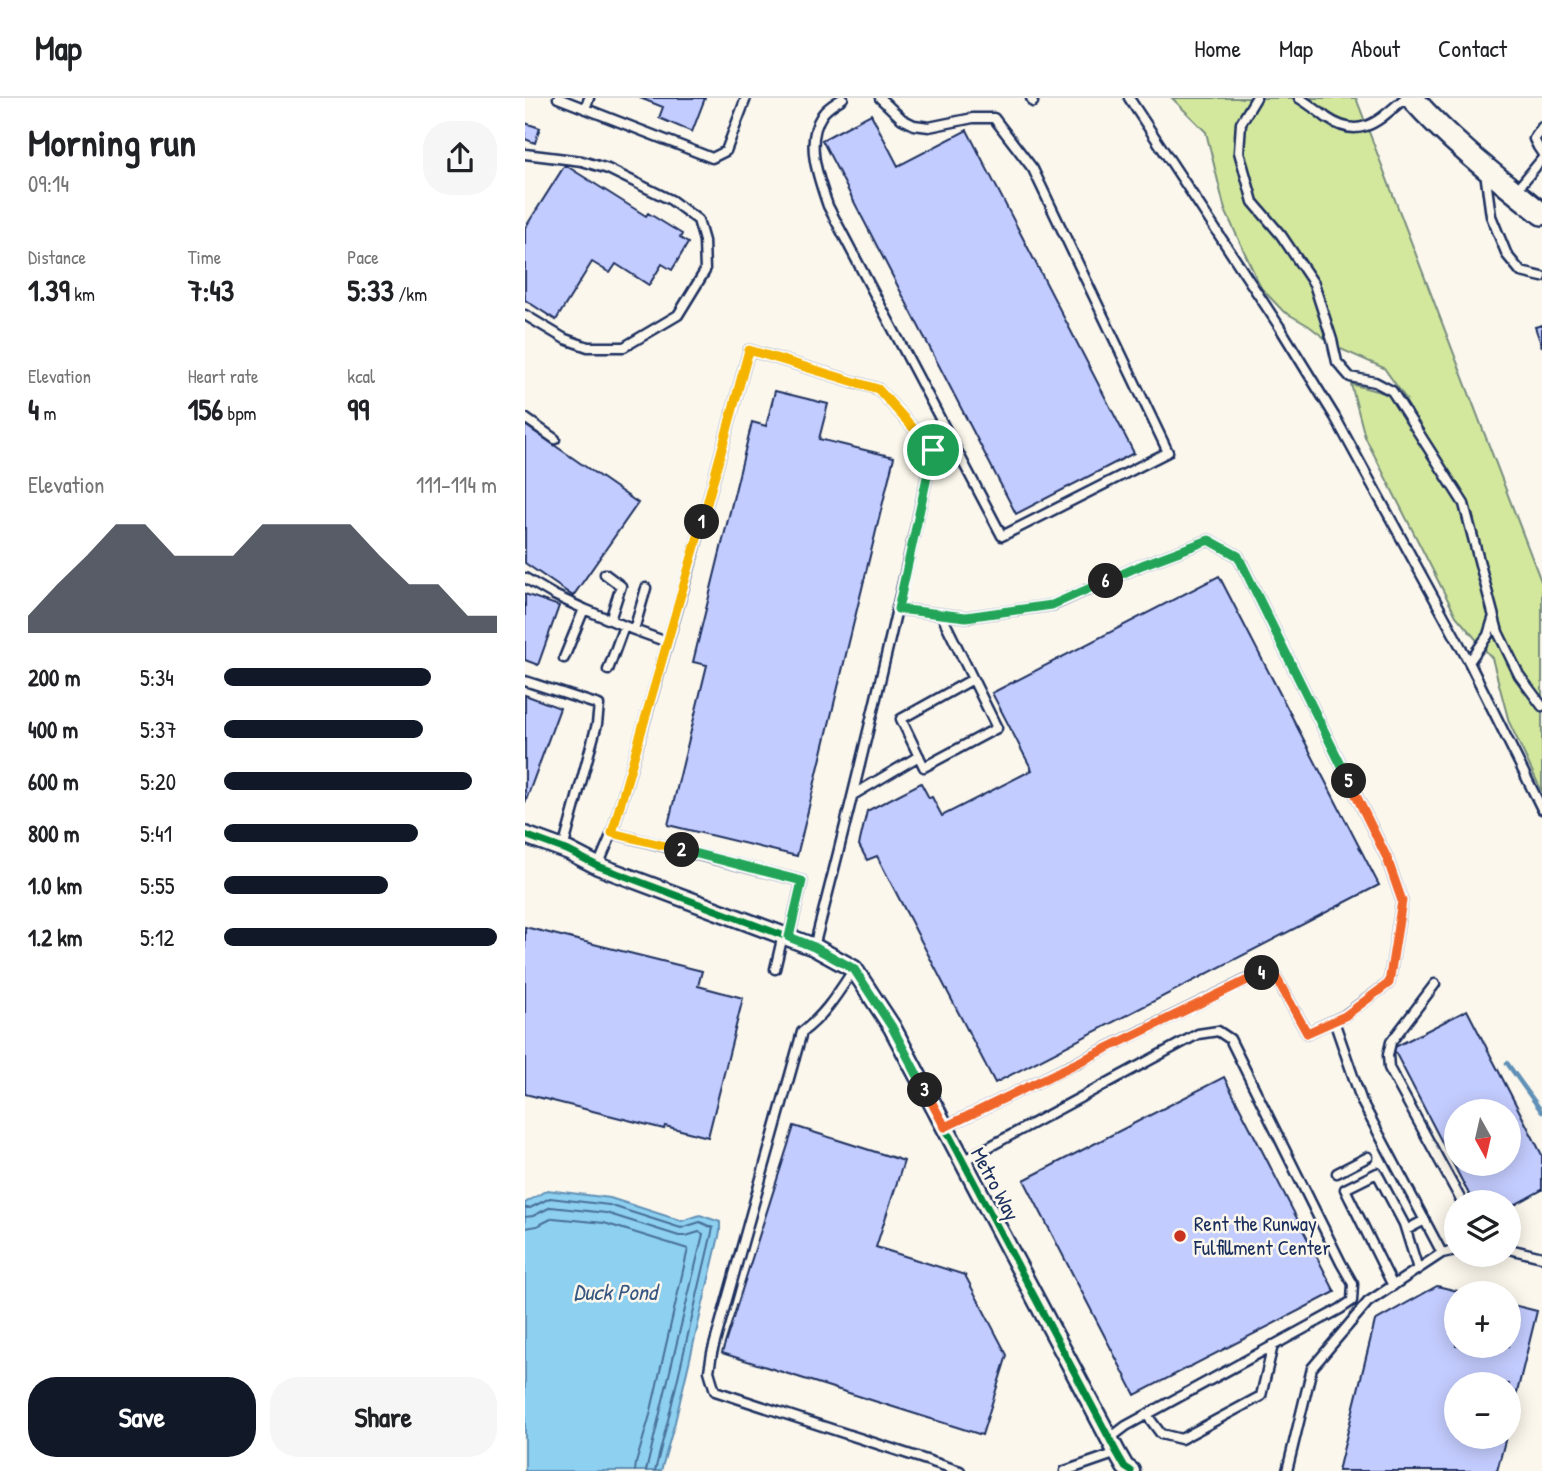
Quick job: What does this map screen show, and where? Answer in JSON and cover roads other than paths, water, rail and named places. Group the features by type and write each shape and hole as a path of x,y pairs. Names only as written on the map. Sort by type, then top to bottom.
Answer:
{"main road":[{"path":"1412,98 1451,139 1542,214"}],"street":[{"name":"Metro Way","path":"525,835 598,866 814,947 854,969 892,1027 1113,1446 1125,1467 1131,1471"}],"lane":[{"path":"558,98 712,158 726,151 746,98"},
{"path":"585,109 589,98"},
{"path":"843,98 830,106 816,128 814,146 817,172 828,206 1002,536 1168,452 1033,169 994,118 973,118 929,127 914,125 901,119 880,98"},
{"path":"1129,98 1279,326 1335,417 1469,662 1542,809"},
{"path":"1256,98 1249,103 1241,123 1239,152 1254,202 1281,235 1314,284 1337,362 1350,377 1375,382 1392,391 1464,503 1498,632 1519,675 1542,706"},
{"path":"1299,98 1330,120 1354,129 1377,122 1405,98"},
{"path":"1542,127 1534,139 1542,153"},
{"path":"525,154 583,161 608,169 671,200 698,220 705,241 705,271 678,315 625,347 588,347 565,339 525,315"},
{"path":"1515,192 1542,159"},
{"path":"1485,169 1491,216 1507,255 1521,272 1542,277"},
{"path":"598,866 612,833 749,350 878,389 933,450"},
{"path":"525,418 555,439"},
{"path":"933,450 951,441"},
{"path":"814,947 898,609 933,450"},
{"path":"898,609 966,617 1052,605 1142,565 1209,540 1238,556 1387,858 1402,901 1389,983 1345,1016 1307,1033 1271,968 945,1127"},
{"path":"605,574 621,586 610,620"},
{"path":"525,578 584,609 667,642"},
{"path":"634,630 646,588"},
{"path":"564,658 584,609"},
{"path":"941,614 973,679 997,728 924,767 901,719 973,679"},
{"path":"1469,662 1488,635 1494,616"},
{"path":"608,670 624,626"},
{"path":"525,681 599,705 597,724 563,849"},
{"path":"853,795 919,756"},
{"path":"612,833 802,881 775,969"},
{"path":"854,969 827,1009 801,1032 709,1371 715,1391 960,1471"},
{"path":"1435,984 1391,1042 1389,1068 1455,1190"},
{"path":"1287,1471 1312,1368 1368,1302 1442,1253 1362,1102 1334,1021"},
{"path":"963,1161 1198,1034 1218,1031 1230,1038 1353,1284 1352,1301 1340,1309 1126,1426 1113,1446 1065,1471"},
{"path":"1337,1173 1368,1157"},
{"path":"1393,1286 1345,1189 1377,1173 1404,1224 1418,1269"},
{"path":"1406,1230 1425,1220"},
{"path":"1521,1252 1542,1257"},
{"path":"1147,1415 1161,1434 1181,1439 1261,1396 1273,1345"}],"water":[{"name":"Duck Pond","path":"547,1190 610,1198 682,1221 700,1215 720,1222 720,1232 675,1422 661,1471 525,1471 525,1203"}],"waterway":[{"path":"1507,1063 1542,1112"}],"place":[{"name":"Rent the Runway Fulfillment Center","path":"1180,1236"}]}
